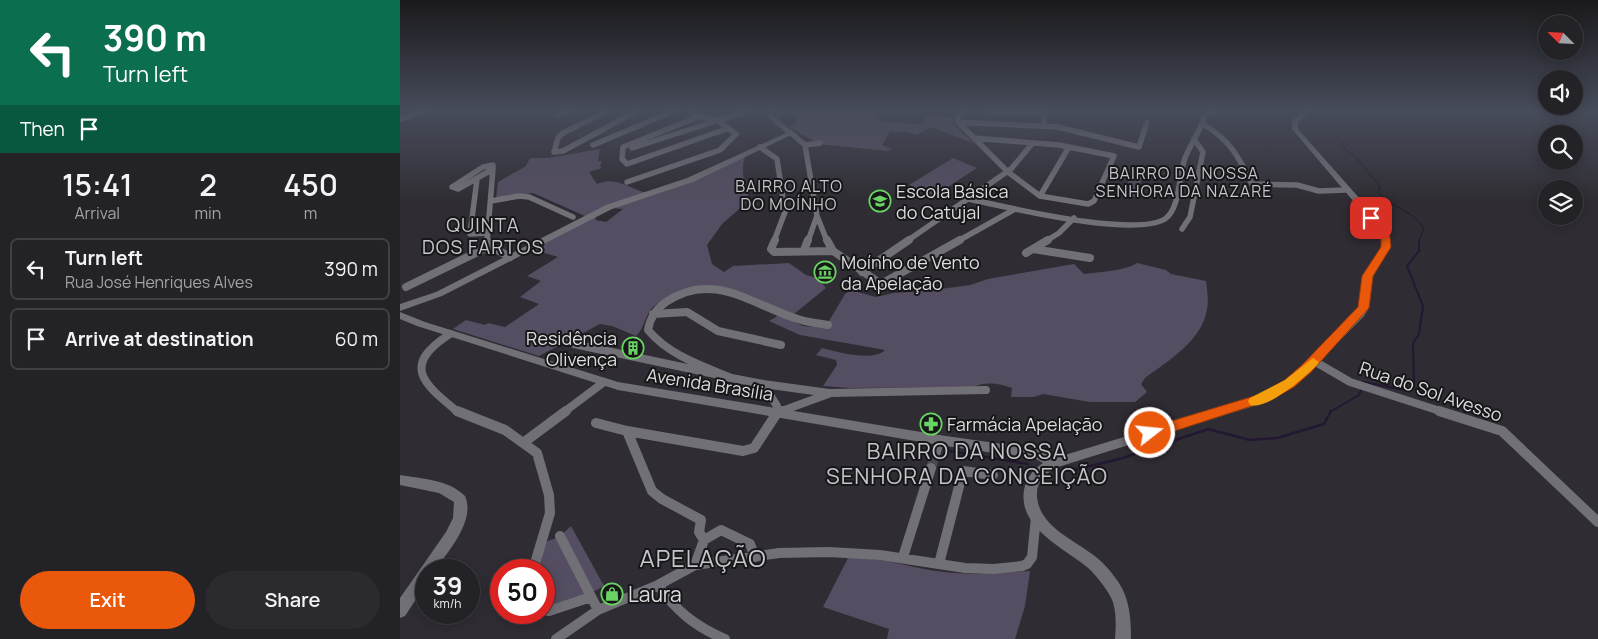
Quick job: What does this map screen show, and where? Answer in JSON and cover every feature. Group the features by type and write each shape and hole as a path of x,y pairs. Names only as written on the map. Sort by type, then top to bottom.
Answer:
{"street":[{"path":"558,141 553,149 555,153 563,151 582,141"},
{"path":"593,145 603,141"},
{"path":"638,141 623,147 621,155 627,164 693,141"},
{"path":"632,148 654,141"},
{"path":"628,182 720,150 729,141"},
{"path":"400,308 439,294 609,207 690,180 774,141"},
{"path":"800,141 805,145 817,216 824,235 833,251 881,284 1015,209"},
{"path":"977,141 1008,172 1040,196 1088,204 1094,201 1114,156 1069,147 1001,141"},
{"path":"1112,141 1136,147 1141,146 1142,141"},
{"path":"968,199 1015,209 1074,218 1149,224 1164,219 1170,212 1179,189 1183,164 1193,141"},
{"path":"1182,229 1190,217 1203,152 1195,141"},
{"path":"1227,141 1240,158 1252,184 1297,185 1319,191 1346,190"},
{"path":"1123,639 1123,619 1116,591 1094,565 1048,529 1036,517 1031,504 1030,490 1034,479 1049,465 1253,402 1290,384 1360,314 1366,300 1368,276 1386,247 1386,237 1381,228 1305,141"},
{"path":"805,145 820,143"},
{"path":"862,272 1016,166 1032,144"},
{"path":"760,147 777,159 785,212 771,250 774,252 833,251"},
{"path":"1040,196 1069,147"},
{"path":"493,169 458,189 452,187 483,167 493,165 493,169 491,201 487,242 490,246 510,258"},
{"path":"477,179 470,234 488,233"},
{"path":"491,201 518,196 528,197 574,217"},
{"path":"804,250 817,216"},
{"path":"1074,218 1059,232 1030,251 1090,258"},
{"path":"406,287 490,246"},
{"path":"729,377 681,356 655,341 648,330 653,314 668,300 681,294 696,289 718,290 744,295 803,320 828,325"},
{"path":"653,314 687,312 707,322 718,331 781,345"},
{"name":"Avenida Brasília","path":"400,315 450,334 604,382 776,412 937,446 1023,453 1049,465"},
{"path":"450,334 427,349 422,364 422,378 437,395 458,412 505,430 537,454 549,495 550,513 536,559"},
{"path":"574,344 763,384 831,393 986,390"},
{"name":"Rua do Sol Avesso","path":"1314,361 1350,382 1502,430 1598,522"},
{"path":"523,442 604,382"},
{"path":"596,423 626,431 742,451 754,448 776,412 777,406 763,384"},
{"path":"776,412 831,393"},
{"path":"626,431 652,491 701,520 698,532 704,540"},
{"path":"903,557 931,468"},
{"path":"939,564 963,471 993,475"},
{"path":"400,480 440,488 451,492 460,500 461,512 456,527 435,559"},
{"path":"556,639 598,610 658,585 695,565 755,556 829,552 903,557 939,564 994,569 1027,564 1033,552 1036,517"},
{"path":"695,565 704,540 720,530 750,544 755,556"},
{"path":"560,536 598,610"},
{"path":"658,585 670,604 686,619 704,631 725,639"},
{"path":"400,611 415,589"},
{"path":"555,609 592,597"}],"shaded area":[{"path":"813,141 884,141 882,145 892,149 887,151 819,144"},
{"path":"600,149 598,161 602,161 600,166 602,168 589,172 597,184 611,181 617,182 649,193 606,206 585,216 533,193 496,198 498,182 526,166 530,158 548,158"},
{"path":"745,156 743,173 745,182 750,190 745,204 722,224 707,245 712,264 724,272 733,266 789,263 806,275 817,278 826,288 794,314 735,291 708,289 686,292 666,298 653,307 636,336 612,326 600,324 539,356 453,329 466,320 485,325 488,323 505,327 539,304 520,297 541,281 527,276 558,257 532,249 595,216 596,220 606,222 623,209 612,208 666,191"},
{"path":"953,158 977,168 934,196 909,185"},
{"path":"1136,165 1140,165 1140,175 1142,176 1137,197 1122,195"},
{"path":"1137,263 1166,270 1171,274 1206,281 1208,302 1204,320 1199,331 1174,357 1145,378 1141,384 1147,392 1135,402 1090,402 1043,394 1034,397 1011,397 1012,388 993,384 974,387 850,388 823,386 837,365 836,360 816,355 822,348 845,354 864,356 879,354 885,350 800,335 769,321 779,315 803,326 825,328 845,294 850,290 876,297 894,293 970,285 988,279 1074,264 1084,274 1119,269"},
{"path":"571,526 604,586 585,596 555,606 555,559 539,559 545,542 559,537"},
{"path":"848,558 863,558 955,573 983,574 1030,571 1025,606 1015,639 887,639 889,629 823,607"}],"waterway":[{"path":"1342,141 1345,150 1355,156 1380,187 1378,192 1383,198 1419,222 1424,229 1419,241"},
{"path":"1364,382 1410,391 1414,383 1413,343 1419,334 1423,306 1407,266 1419,251 1419,241"},
{"path":"1331,412 1359,395 1361,390"},
{"path":"1070,471 1123,458 1208,429 1250,440 1277,438 1324,424 1331,412"},
{"path":"949,451 1028,464"}],"tunnel":[{"path":"931,468 936,452"}],"slow traffic":[{"path":"1255,401 1290,384 1313,362"}],"place":[{"name":"Escola Básica do Catujal","path":"880,201"},
{"name":"Moínho de Vento da Apelação","path":"825,272"},
{"name":"Residência Olivença","path":"633,348"},
{"name":"Farmácia Apelação","path":"931,424"},
{"name":"Laura","path":"612,594"}],"district":[{"name":"BAIRRO DA NOSSA SENHORA DA NAZARÉ","path":"1184,182"},
{"name":"BAIRRO ALTO DO MOÍNHO","path":"789,195"},
{"name":"QUINTA DOS FARTOS","path":"483,236"},
{"name":"BAIRRO DA NOSSA SENHORA DA CONCEIÇÃO","path":"967,464"},
{"name":"APELAÇÃO","path":"703,557"}],"route":[{"path":"1150,433 1253,402 1290,384 1306,369 1364,308 1368,276 1386,247 1386,237 1381,228 1371,218"}]}
